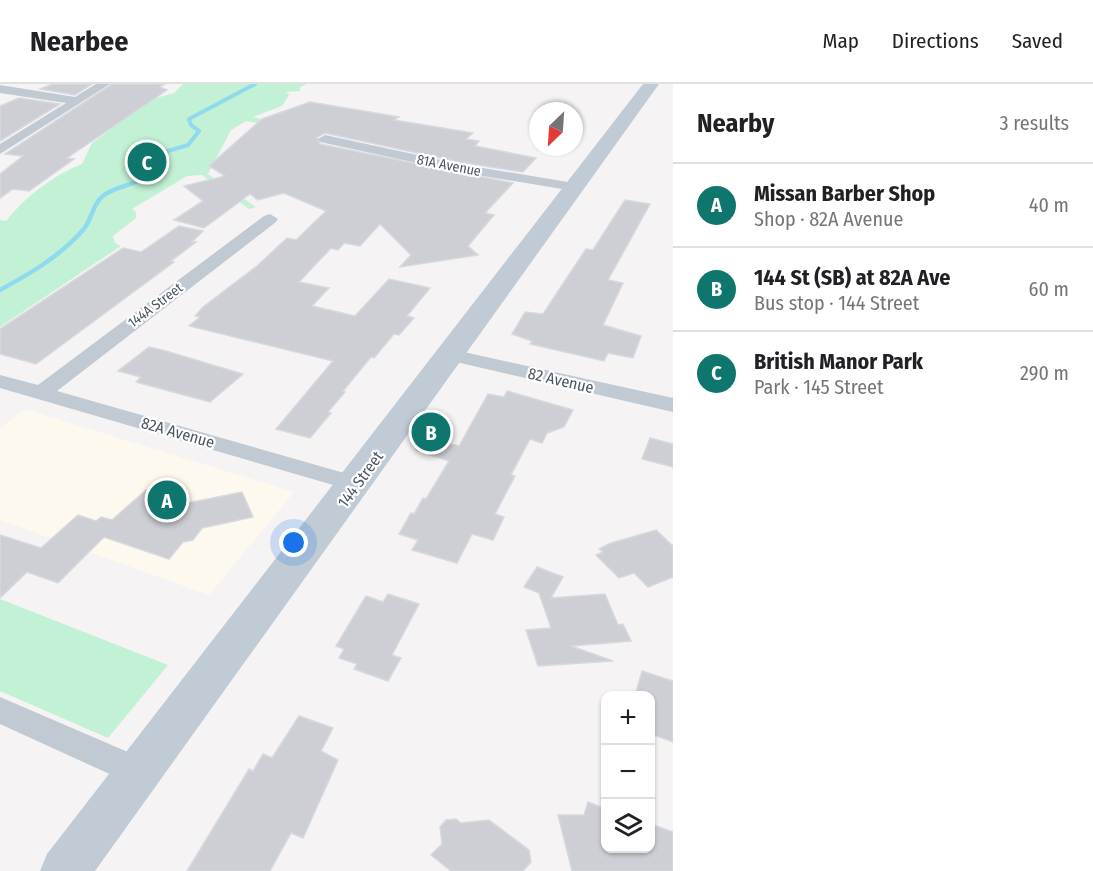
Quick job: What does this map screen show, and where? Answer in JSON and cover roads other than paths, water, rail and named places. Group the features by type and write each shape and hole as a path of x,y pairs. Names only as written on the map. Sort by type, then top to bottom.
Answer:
{"main road":[{"name":"144 Street","path":"65,871 356,484 651,84"}],"street":[{"path":"0,150 104,84"},
{"path":"0,89 77,101"},
{"name":"81A Avenue","path":"325,139 459,168 574,187"},
{"name":"144A Street","path":"41,393 270,219"},
{"name":"82 Avenue","path":"450,355 673,405"},
{"name":"82A Avenue","path":"0,381 356,484"},
{"path":"0,710 139,772"}],"waterway":[{"path":"141,179 152,171 165,152 188,145 199,131 191,125 189,119 255,84"},
{"path":"0,290 34,271 74,240 86,226 97,203 104,195 141,179"}],"place":[{"name":"British Manor Park","path":"147,162"},
{"name":"144 St (SB) at 82A Ave","path":"431,432"},
{"name":"Missan Barber Shop","path":"167,500"}]}
